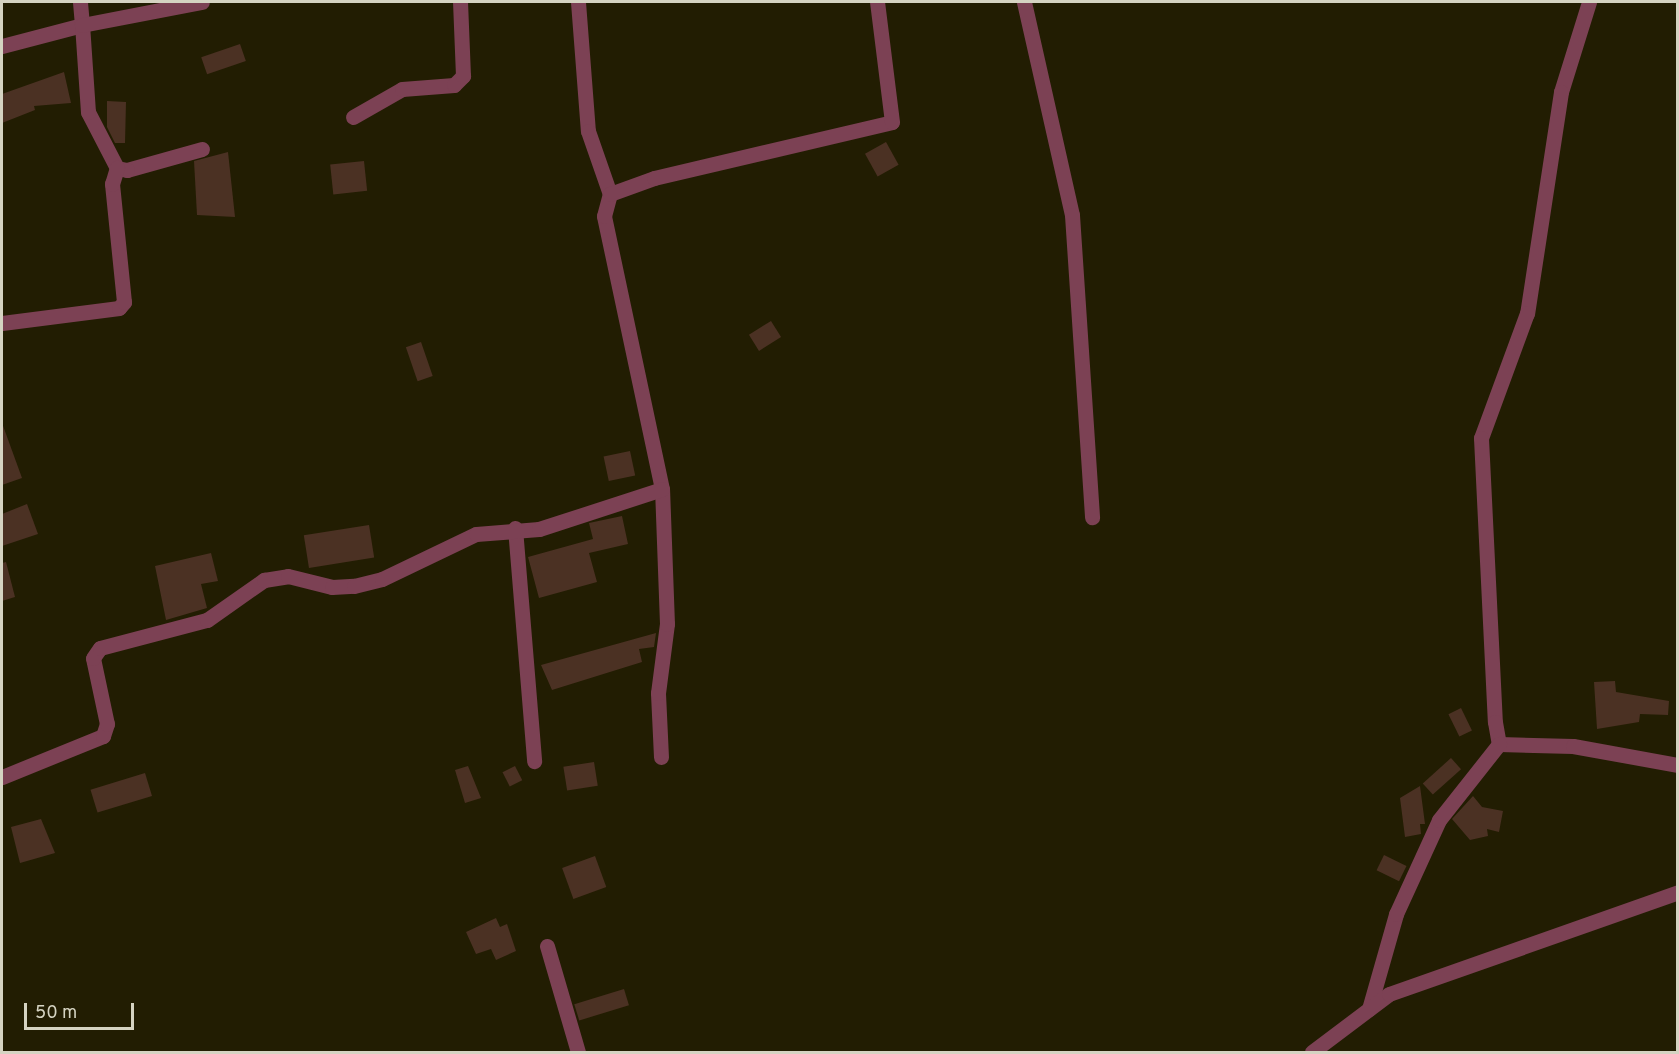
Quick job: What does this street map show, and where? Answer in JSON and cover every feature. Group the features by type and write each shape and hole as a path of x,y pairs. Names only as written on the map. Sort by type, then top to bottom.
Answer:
{"street":[{"path":"2,323 119,308 124,302 112,184 117,168 88,112 81,2"},
{"path":"2,46 82,25 202,2"},
{"path":"353,117 402,89 454,86 463,76 460,2"},
{"path":"578,2 588,131 610,194 604,216 662,489 667,624 658,693 661,757"},
{"path":"610,194 654,178 892,122 877,2"},
{"path":"1024,2 1072,214 1092,517"},
{"path":"1369,1009 1396,914 1439,820 1499,744 1481,438 1527,313 1561,92 1589,2"},
{"path":"117,168 127,170 202,149"},
{"path":"2,777 104,736 106,724 93,658 100,648 207,620 264,580 288,576 332,587 354,586 382,579 476,534 569,522 662,489"},
{"path":"515,528 534,761"},
{"path":"1499,744 1572,746 1677,765"},
{"path":"1312,1053 1389,994 1677,892"},
{"path":"547,946 578,1053"}],"building":[{"path":"240,44 246,61 207,74 201,57"},
{"path":"64,72 71,103 34,106 35,110 2,123 2,94"},
{"path":"107,101 126,102 125,143 115,143 107,127"},
{"path":"886,142 899,165 878,176 865,154"},
{"path":"228,152 235,217 197,215 194,161"},
{"path":"364,161 367,191 333,194 330,165"},
{"path":"771,321 781,337 759,351 749,335"},
{"path":"421,342 433,376 418,381 406,347"},
{"path":"2,423 22,478 2,485"},
{"path":"630,451 635,475 609,481 604,457"},
{"path":"27,504 38,534 2,546 2,514"},
{"path":"622,516 628,544 589,553 597,582 539,598 528,557 593,539 589,523"},
{"path":"369,525 374,558 309,568 304,535"},
{"path":"211,553 218,581 201,584 207,608 166,620 155,566"},
{"path":"6,562 15,597 2,601 2,563"},
{"path":"656,633 654,647 639,649 642,662 552,690 541,665"},
{"path":"1615,681 1616,692 1669,701 1668,715 1640,714 1639,722 1597,729 1594,682"},
{"path":"1461,708 1472,730 1459,737 1448,714"},
{"path":"1451,758 1461,769 1433,795 1423,783"},
{"path":"594,762 598,786 567,791 563,767"},
{"path":"468,766 481,798 465,803 455,770"},
{"path":"515,766 522,780 510,787 503,772"},
{"path":"145,773 152,796 98,813 90,790"},
{"path":"1420,786 1425,824 1420,824 1421,834 1405,837 1400,798"},
{"path":"1473,796 1482,807 1503,811 1499,832 1487,829 1488,836 1470,840 1452,819"},
{"path":"41,819 55,853 20,863 11,827"},
{"path":"1384,855 1406,866 1399,881 1377,870"},
{"path":"595,856 606,887 573,899 562,868"},
{"path":"496,918 500,927 507,924 516,951 496,960 491,949 476,954 466,932"},
{"path":"624,989 629,1005 579,1020 574,1004"}]}
